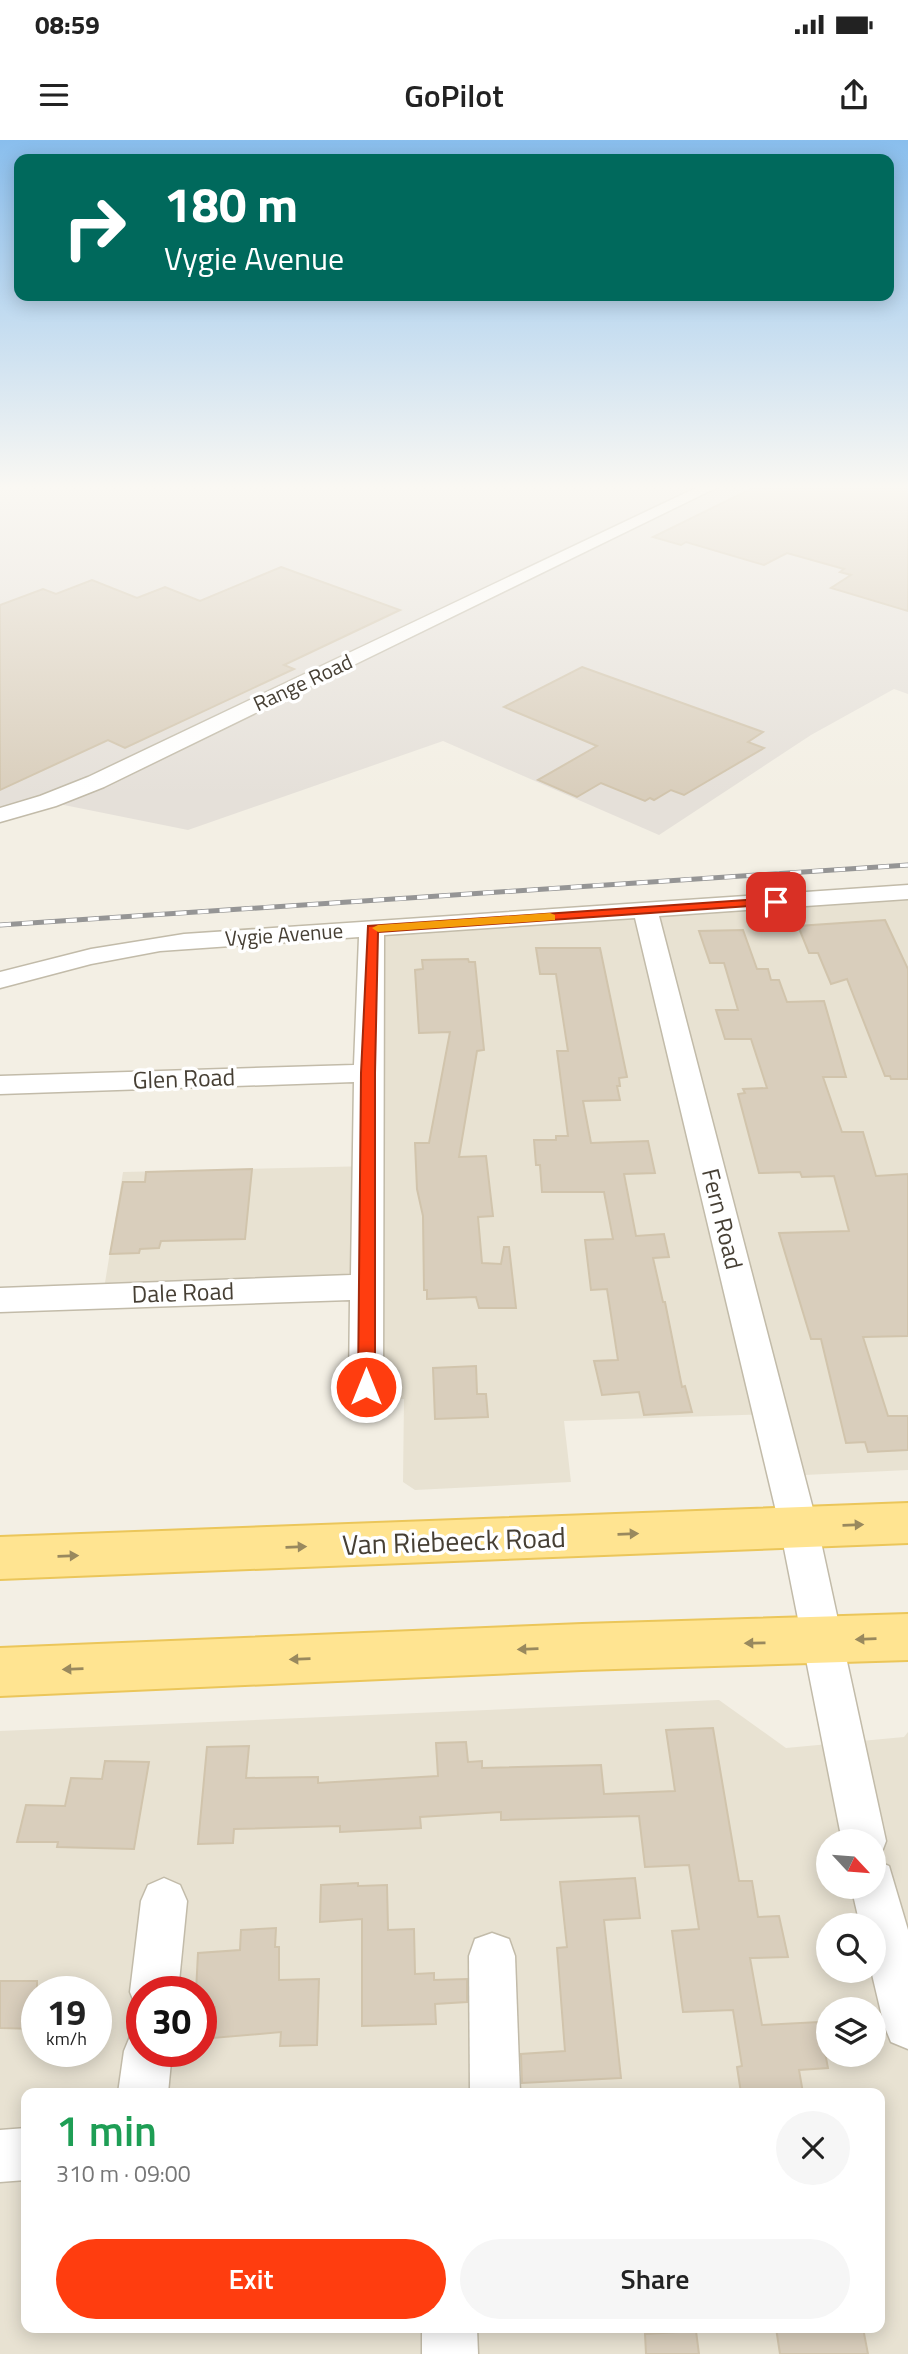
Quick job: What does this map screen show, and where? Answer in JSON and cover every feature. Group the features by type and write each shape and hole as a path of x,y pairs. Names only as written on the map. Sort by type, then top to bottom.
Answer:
{"main road":[{"name":"Van Riebeeck Road","path":"0,1558 908,1523"},
{"path":"0,1672 582,1647 908,1637"}],"street":[{"name":"Range Road","path":"0,815 48,801 96,782 500,588"},
{"name":"Vygie Avenue","path":"0,980 80,957 131,947 907,894"},
{"name":"Fern Road","path":"646,911 799,1528 862,1829"},
{"path":"366,1387 368,1073 372,929"},
{"name":"Glen Road","path":"0,1084 368,1073"},
{"name":"Dale Road","path":"0,1300 366,1287"},
{"path":"877,1899 908,2025"},
{"path":"156,1976 164,1901"},
{"path":"492,1956 495,2088"},
{"path":"144,2088 146,2067"},
{"path":"0,2156 21,2154"},
{"path":"450,2333 450,2354"}],"shaded area":[{"path":"0,588 908,588 908,694 894,689 811,735 659,835 443,741 188,830 49,802 0,816"},
{"path":"908,893 908,1470 784,1476 769,1414 564,1421 571,1482 415,1490 403,1482 404,1399 363,1398 364,1286 103,1295 123,1172 371,1166 375,930"},
{"path":"719,1700 786,1748 904,1737 908,1732 908,2354 0,2354 0,1731"}],"building":[{"path":"71,588 113,588 137,598 168,588 200,601 230,588 340,588 400,610 284,665 294,669 125,748 108,740 0,790 0,605 43,589 56,594"},
{"path":"832,588 908,588 908,611"},
{"path":"582,667 763,732 748,742 764,748 684,795 671,790 654,800 650,798 645,801 601,783 577,797 538,780 597,746 504,707"},
{"path":"885,920 908,969 908,1079 891,1079 890,1076 885,1076 847,979 831,984 818,953 809,953 798,926"},
{"path":"743,930 757,969 768,969 771,980 779,980 787,1002 824,1001 846,1077 823,1077 842,1132 863,1132 876,1176 908,1174 908,1336 863,1337 888,1416 908,1416 908,1450 868,1452 865,1442 846,1443 821,1339 811,1339 779,1233 849,1231 834,1176 802,1177 800,1172 759,1173 738,1094 745,1093 743,1089 767,1088 751,1039 725,1039 716,1010 738,1010 724,963 710,963 699,931"},
{"path":"536,948 600,948 627,1077 619,1078 620,1086 617,1086 620,1100 583,1101 591,1143 648,1141 655,1173 624,1174 636,1236 664,1234 669,1257 653,1258 682,1387 685,1386 692,1412 644,1415 639,1392 602,1395 594,1361 618,1360 607,1289 591,1290 585,1240 613,1239 604,1192 542,1192 540,1165 536,1165 534,1140 556,1140 556,1136 568,1136 557,1051 568,1051 556,974 540,974"},
{"path":"468,959 469,962 475,962 484,1050 477,1051 459,1157 486,1156 493,1216 478,1217 482,1263 501,1264 504,1247 509,1247 516,1308 479,1308 476,1297 427,1299 427,1290 424,1290 423,1216 417,1189 415,1143 429,1143 450,1032 419,1033 415,970 423,969 422,960"},
{"path":"252,1169 245,1239 161,1241 159,1248 140,1249 139,1253 110,1254 123,1182 145,1182 146,1172"},
{"path":"476,1366 477,1394 486,1394 488,1417 435,1419 433,1368"},
{"path":"713,1728 739,1881 752,1881 758,1917 779,1916 788,1957 750,1958 762,2025 816,2022 816,2067 828,2067 799,2070 802,2088 740,2088 737,2067 742,2066 733,2010 683,2012 672,1931 699,1929 689,1865 645,1867 639,1816 501,1820 501,1812 420,1817 421,1828 340,1832 340,1826 234,1829 233,1843 198,1844 207,1747 249,1746 246,1778 318,1777 318,1783 438,1776 436,1743 466,1742 468,1762 482,1761 482,1768 601,1765 604,1794 675,1791 666,1730"},
{"path":"105,1761 149,1762 134,1849 57,1847 58,1842 17,1842 26,1805 65,1806 71,1778 102,1779"},
{"path":"635,1878 640,1918 604,1920 621,2078 522,2083 521,2054 565,2051 557,1948 567,1947 560,1882"},
{"path":"358,1883 358,1886 387,1885 388,1930 414,1929 415,1974 434,1973 434,1980 467,1979 467,2002 435,2004 436,2024 362,2026 362,1919 320,1922 321,1885"},
{"path":"276,1928 279,1980 319,1979 317,2045 280,2046 281,2032 217,2038 217,1976 197,1976 198,1953 240,1950 241,1930"},
{"path":"0,1981 21,1981 21,2029 0,2028"},
{"path":"696,2333 699,2354 646,2354 645,2334"},
{"path":"777,2333 864,2333 868,2354 780,2354"}],"railway":[{"path":"0,925 908,865"}],"slow traffic":[{"path":"378,928 550,917"}],"route":[{"path":"366,1387 368,1073 372,929 776,902"}]}
